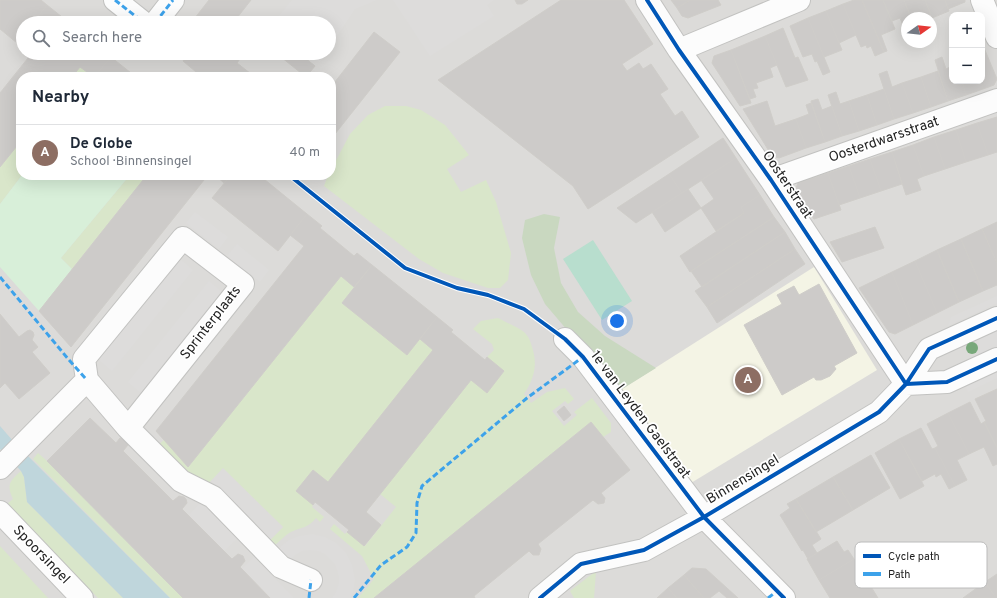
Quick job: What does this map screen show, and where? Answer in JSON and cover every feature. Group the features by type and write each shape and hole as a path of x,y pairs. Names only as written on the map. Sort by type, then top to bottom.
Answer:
{"street":[{"path":"115,0 135,16"},
{"path":"161,16 174,0"},
{"name":"Oosterstraat","path":"646,0 679,50 771,180 906,384"},
{"path":"679,50 799,0"},
{"path":"982,0 997,37"},
{"name":"Oosterdwarsstraat","path":"771,180 997,100"},
{"name":"Sprinterplaats","path":"87,380 84,358 183,238 243,284 128,428"},
{"name":"Binnensingel","path":"540,598 582,564 644,550 704,517 879,412 906,384 929,349 997,318"},
{"name":"1e van Leyden Gaelstraat","path":"565,339 583,357 704,517 784,598"},
{"path":"906,384 947,382 997,359"},
{"path":"10,458 87,380 128,428 181,481 213,497 281,567 312,580"},
{"name":"Spoorsingel","path":"0,512 82,598"}],"shaded area":[{"path":"0,0 997,0 997,598 23,598 0,572"},
{"path":"292,0 377,0 355,9 336,38 336,16 279,16"},
{"path":"393,0 494,0 487,5 494,16 430,56"},
{"path":"195,212 228,237 219,249 186,223"},
{"path":"237,244 269,270 260,282 227,256"},
{"path":"179,258 193,270 112,371 98,359"},
{"path":"814,267 877,370 686,486 619,391"},
{"path":"209,281 223,293 142,394 128,382"},
{"path":"997,296 997,303 948,326 951,317"},
{"path":"997,326 997,347 980,354 979,334"},
{"path":"997,370 997,378 968,392 965,386"},
{"path":"223,468 283,527 270,540 211,481"},
{"path":"202,501 239,537 224,551 189,515"},
{"path":"312,534 325,537 336,543 346,553 352,565 355,580 353,593 350,598 332,598 339,583 339,577 335,564 325,554 318,551 302,551 290,560 279,548 289,540 299,536"},
{"path":"254,557 294,598 271,598 242,569"}],"green space":[{"path":"80,67 86,72 76,72"},
{"path":"385,106 406,106 421,110 445,125 469,155 447,169 461,192 486,180 496,202 511,253 508,280 500,288 488,288 443,273 419,259 324,186 326,180 336,180 336,161 350,134 368,115"},
{"path":"16,147 16,180 18,180 0,204 0,167"},
{"path":"18,180 126,180 61,258 72,269 39,311 0,267 0,204"},
{"path":"126,180 143,180 72,269 61,258"},
{"path":"544,214 560,217 554,248 561,283 578,312 605,336 656,368 619,391 545,304 531,275 522,238 525,220"},
{"path":"593,240 632,301 602,320 563,259"},
{"path":"341,276 354,287 342,303 407,354 420,339 433,350 328,482 313,470 296,491 313,505 312,507 324,517 320,522 316,518 307,526 289,533 275,545 270,540 283,527 223,469 204,486 195,484 158,445 164,440 188,467"},
{"path":"498,318 523,331 529,338 534,354 535,366 533,377 524,394 531,403 547,392 565,388 574,399 568,404 565,401 552,411 564,426 577,415 574,412 592,398 611,423 611,432 603,437 591,422 374,598 358,598 374,579 362,556 330,529 334,524 345,534 347,532 365,546 396,507 380,494 471,380 487,392 504,371 487,357 494,350 492,344 473,329 481,321"},
{"path":"38,453 183,598 170,598 33,459"},
{"path":"21,471 24,477 27,502 123,598 98,598 7,504 13,499 10,490 10,483"},
{"path":"0,546 48,598 0,598"},
{"path":"596,571 594,598 574,598 570,591"}],"water":[{"path":"0,426 13,441 170,598 123,598 27,502 24,477 21,471 0,449"}],"building":[{"path":"0,0 41,0 47,5 38,16 16,16 16,42 0,29"},
{"path":"209,0 251,0 238,16 196,16"},
{"path":"515,0 528,0 522,4 517,4"},
{"path":"561,0 624,0 653,44 622,64 627,71 639,63 643,69 651,64 668,89 660,94 675,116 682,111 699,137 588,209 573,186 438,80"},
{"path":"671,0 690,0 677,8"},
{"path":"690,0 718,0 721,5 688,18 682,16 677,8"},
{"path":"854,0 862,0 884,52 875,56 871,46 867,48 866,45 861,47 843,4"},
{"path":"862,0 883,0 895,29 881,35 887,51 884,52"},
{"path":"883,0 904,0 909,12 901,12 901,20 900,18 892,21"},
{"path":"904,0 925,0 930,12 909,12"},
{"path":"925,0 945,0 949,11 937,16 937,12 930,12"},
{"path":"945,0 965,0 965,2 948,9"},
{"path":"843,4 856,35 839,43 826,11"},
{"path":"47,5 61,16 38,16"},
{"path":"826,11 842,50 824,57 808,18"},
{"path":"808,18 830,72 823,75 812,54 803,57 790,26"},
{"path":"783,28 795,58 798,57 808,80 786,87 765,36"},
{"path":"374,32 400,52 336,133 336,81"},
{"path":"765,36 777,65 770,68 773,77 756,83 758,88 753,89 756,97 750,99 731,50"},
{"path":"731,50 751,103 740,106 712,63 714,56"},
{"path":"985,50 997,79 994,85 983,89 982,84 985,84"},
{"path":"942,57 946,69 949,68 949,84 963,84 966,95 948,101 935,60"},
{"path":"26,60 108,60 98,72 87,72 80,67 76,72 17,72"},
{"path":"108,60 115,60 130,72 98,72"},
{"path":"239,60 237,63 249,72 196,72 183,61"},
{"path":"285,60 308,60 315,66 310,72 300,72"},
{"path":"887,71 892,87 902,83 913,113 894,119 879,74"},
{"path":"938,71 948,101 931,107 921,77"},
{"path":"16,73 16,147 0,167 0,93"},
{"path":"921,77 931,107 913,113 902,83"},
{"path":"963,84 982,84 983,89 966,95"},
{"path":"884,89 894,119 877,125 867,95"},
{"path":"836,92 840,104 849,101 859,131 842,136 828,95"},
{"path":"867,95 877,125 859,131 849,101"},
{"path":"818,99 822,110 832,106 842,136 825,142 811,101"},
{"path":"767,101 775,126 796,119 806,148 779,158 772,156 743,109"},
{"path":"811,103 825,142 806,148 796,119 809,114 806,105"},
{"path":"997,117 997,152 988,155 977,123"},
{"path":"977,123 988,155 966,162 956,130"},
{"path":"956,130 966,162 945,169 934,137"},
{"path":"934,137 945,169 924,176 913,145"},
{"path":"723,138 736,158 682,193 669,174"},
{"path":"913,145 924,176 917,179 921,190 906,195 892,152"},
{"path":"892,152 902,184 881,191 870,159"},
{"path":"736,158 760,195 741,207 744,213 716,231 701,208 714,199 701,180"},
{"path":"870,159 881,191 860,198 849,166"},
{"path":"849,166 860,198 839,205 828,173"},
{"path":"828,173 841,210 814,219 795,191 798,183"},
{"path":"669,174 682,193 636,223 617,208"},
{"path":"143,180 204,180 71,347 39,311"},
{"path":"227,180 265,180 307,214 278,251 212,198"},
{"path":"688,189 701,208 665,232 652,212"},
{"path":"760,195 774,217 690,272 680,256 744,213 741,207"},
{"path":"307,214 322,226 320,228 354,256 357,253 372,265 354,287 341,276 188,467 156,431 304,246 290,235"},
{"path":"774,217 785,232 702,287 691,271"},
{"path":"997,222 997,263 982,229"},
{"path":"875,227 884,248 842,262 830,242"},
{"path":"982,229 997,263 997,285 983,291 961,239"},
{"path":"785,232 795,249 707,307 695,291"},
{"path":"961,239 983,291 959,302 937,250"},
{"path":"795,249 805,264 717,323 707,307"},
{"path":"937,250 959,302 937,313 915,261"},
{"path":"915,261 937,313 913,325 892,272"},
{"path":"372,265 437,317 407,355 342,303"},
{"path":"892,272 913,325 895,334 889,332 859,288"},
{"path":"819,284 857,353 834,366 836,369 830,376 821,380 816,380 814,377 782,395 744,325 782,304 777,295 794,286 799,295"},
{"path":"0,314 19,337 27,331 30,330 33,332 34,335 32,340 38,347 32,352 50,373 19,399 5,383 0,388"},
{"path":"437,317 453,330 451,332 485,360 487,357 504,371 487,393 471,380 366,512 381,525 364,546 347,532 349,530 315,502 313,505 296,491 313,470 328,482 433,350 420,339"},
{"path":"997,389 997,448 984,422 986,421 975,399"},
{"path":"970,402 981,424 984,422 997,448 997,464 993,466 984,447 969,454 948,413"},
{"path":"564,406 571,415 564,421 557,412"},
{"path":"948,413 969,454 957,460 967,480 955,486 935,448 938,446 927,424"},
{"path":"90,418 116,443 120,438 123,438 128,442 128,445 123,451 173,501 179,496 184,497 187,503 182,509 232,559 238,554 243,556 245,561 240,567 270,598 183,598 47,461"},
{"path":"591,422 630,470 601,493 605,498 604,503 598,504 593,500 538,544 541,549 539,555 533,555 529,551 474,596 475,598 374,598"},
{"path":"921,428 932,449 935,448 955,486 949,489 941,474 936,477 935,474 922,481 899,439"},
{"path":"899,439 924,486 900,499 875,453"},
{"path":"871,455 890,488 853,510 833,477"},
{"path":"833,477 853,510 816,532 796,499"},
{"path":"796,499 821,539 812,545 817,553 808,559 780,515 790,508 787,504"},
{"path":"837,541 844,552 848,550 854,559 819,580 807,559"},
{"path":"854,559 855,588 872,588 878,598 830,598 819,580"},
{"path":"692,568 706,569 738,598 727,598 719,591 710,598 704,598 684,575"},
{"path":"997,574 997,598 987,585 987,581"},
{"path":"684,575 704,598 677,598 668,588"},
{"path":"987,585 996,598 963,598 977,588 987,588"},
{"path":"668,588 677,598 657,598"}],"marked path":[{"path":"115,0 135,16"},
{"path":"160,16 173,0"},
{"path":"0,277 87,380"},
{"path":"354,598 381,565 407,547 416,533 417,503 422,486 527,398 583,357"},
{"path":"309,598 311,580"},
{"path":"768,598 777,591"}],"cycle path":[{"path":"647,0 679,50 771,180 906,384"},
{"path":"295,180 405,268 457,288 488,295 524,309 565,339 583,357 704,517 784,598"},
{"path":"540,598 581,564 644,550 704,517 879,412 906,384 929,349 997,318"},
{"path":"906,384 947,382 997,359"}],"place":[{"name":"De Globe","path":"748,380"}]}
